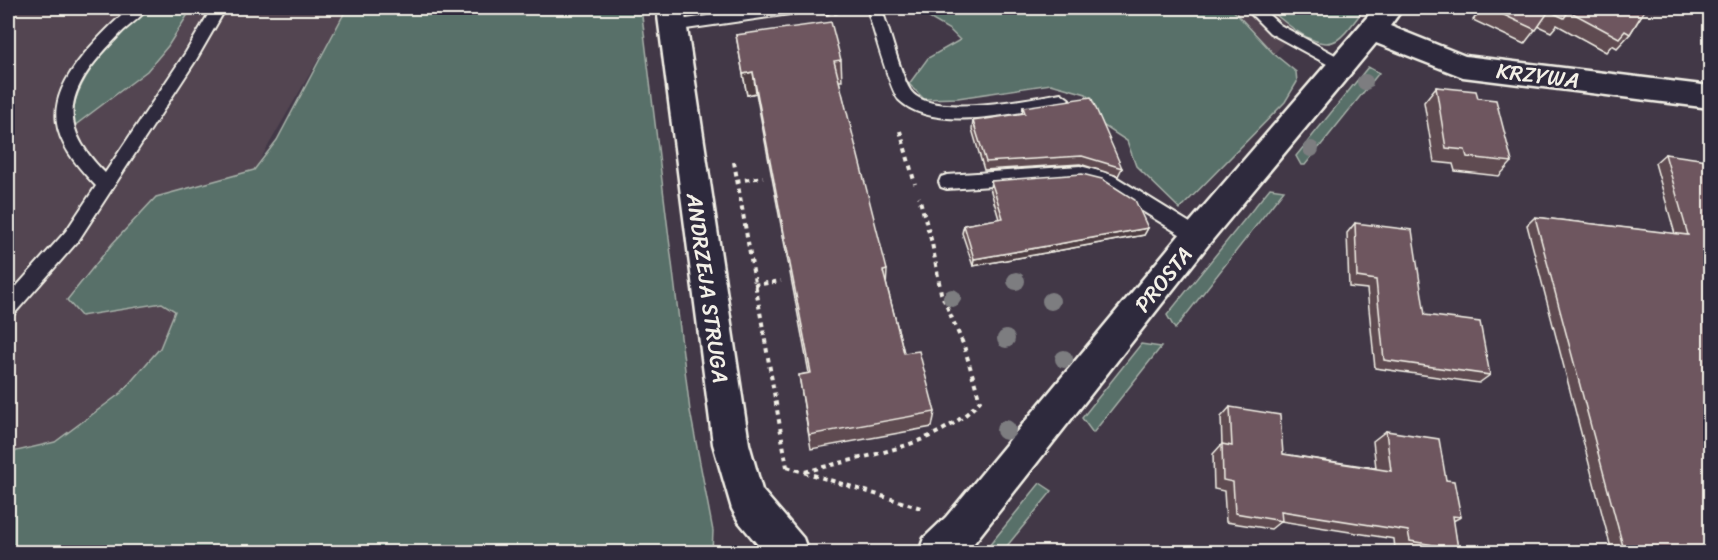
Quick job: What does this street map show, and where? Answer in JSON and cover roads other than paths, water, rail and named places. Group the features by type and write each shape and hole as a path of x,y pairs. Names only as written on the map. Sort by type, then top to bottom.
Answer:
{"street":[{"name":"ANDRZEJA STRUGA","path":"671,17 730,444 745,496 752,509 789,552"},
{"name":"PROSTA","path":"949,541 1197,236 1343,66 1381,18"},
{"name":"KRZYWA","path":"1381,18 1407,46 1463,66 1710,97"}],"lane":[{"path":"106,185 75,150 64,122 65,100 88,60 123,19 140,8"},
{"path":"8,308 72,236 191,56 219,8"},
{"path":"671,17 797,8"},
{"path":"874,8 904,95 913,103 950,113 1061,99"},
{"path":"1252,8 1275,29 1343,66"},
{"path":"946,182 1080,173 1105,179 1197,236"}],"railway":[{"path":"8,15 14,8"}]}
